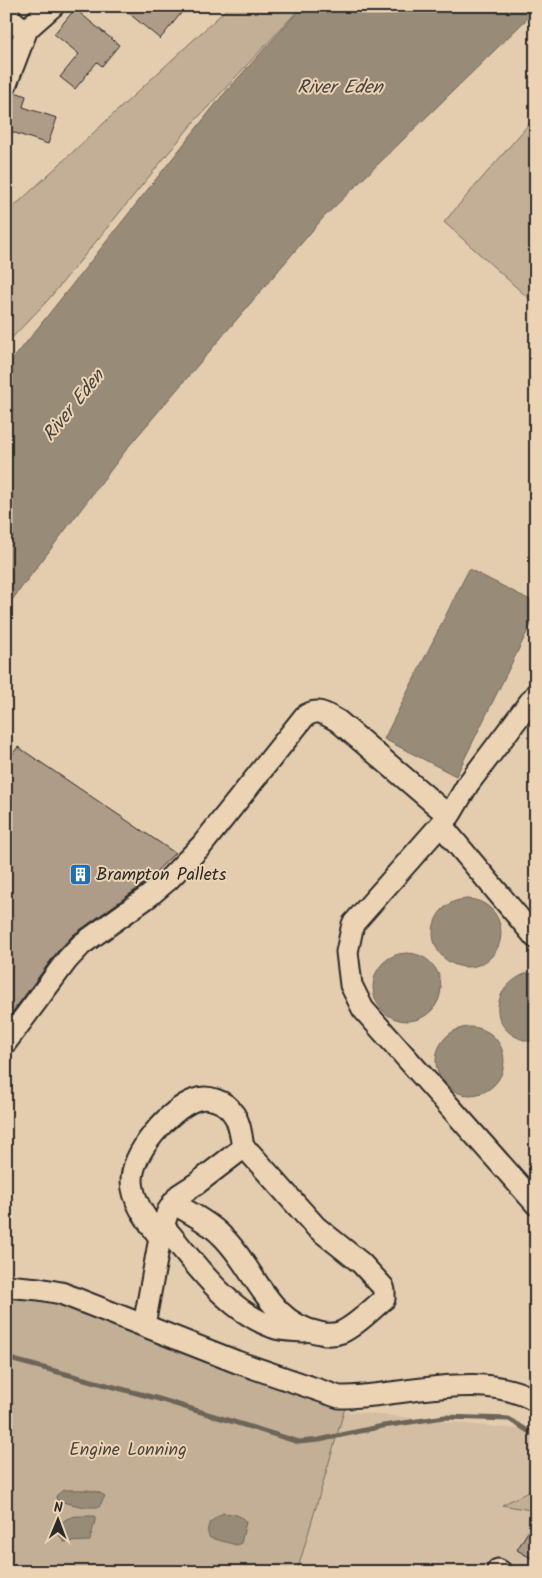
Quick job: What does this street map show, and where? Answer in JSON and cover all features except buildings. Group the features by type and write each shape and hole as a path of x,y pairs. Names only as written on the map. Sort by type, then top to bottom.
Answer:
{"street":[{"path":"6,84 27,29 53,6"},
{"path":"6,10 18,26 27,29"},
{"path":"536,694 468,784 445,821 353,924 347,952 351,985 363,1009 536,1204"},
{"path":"6,1042 67,960 82,944 169,879 202,845 304,717 315,711 338,721 445,821 536,938"},
{"path":"209,1098 221,1102 232,1111 238,1124 243,1148 250,1153 316,1226 361,1263 384,1291 384,1299 340,1333 329,1335 275,1328 256,1320 235,1306 162,1232 139,1206 134,1195 132,1180 135,1163 156,1132 178,1108 196,1099 209,1098"},
{"path":"144,1325 162,1232 172,1203 179,1195 243,1148"},
{"path":"172,1203 220,1234 272,1305 294,1325 310,1332"},
{"path":"6,1286 61,1293 237,1362 339,1396 351,1397 411,1389 468,1386 496,1388 536,1401"}],"shaded area":[{"path":"344,1411 536,1431 536,1572 297,1572"}],"green space":[{"path":"230,6 302,6 193,123 48,300 6,344 6,214"},
{"path":"536,116 536,305 444,222"},
{"name":"Engine Lonning","path":"6,1275 112,1306 351,1397 344,1411 297,1572 6,1572"},
{"path":"536,1488 536,1511 502,1505"}],"water":[{"name":"River Eden","path":"303,6 536,6 536,10 323,218 129,446 6,608 6,368 222,96"},
{"path":"469,569 536,603 536,614 456,776 384,739"},
{"path":"460,899 474,899 486,904 496,914 501,926 501,940 496,952 486,962 474,967 460,967 448,962 438,952 433,940 433,926 438,914 448,904"},
{"path":"400,953 414,953 426,958 436,968 441,980 441,994 436,1006 426,1016 414,1021 400,1021 388,1016 378,1006 373,994 373,980 378,968 388,958"},
{"path":"527,973 536,974 536,1042 521,1039 509,1032 502,1023 498,1013 499,1002 504,991 513,981"},
{"path":"463,1027 477,1027 489,1032 499,1042 504,1054 504,1068 499,1080 489,1090 477,1095 463,1095 451,1090 441,1080 436,1068 436,1054 441,1042 451,1032"},
{"path":"63,1490 91,1491 105,1496 99,1507 85,1507 57,1501 56,1496"},
{"path":"223,1513 239,1516 246,1522 241,1543 237,1545 210,1538 208,1526"},
{"path":"77,1516 95,1516 90,1541 64,1542 57,1532 59,1528 64,1521"}],"waterway":[{"path":"6,1358 159,1399 299,1442 319,1440 383,1426 445,1417 509,1419 536,1436"}],"place":[{"name":"Brampton Pallets","path":"80,875"}]}
